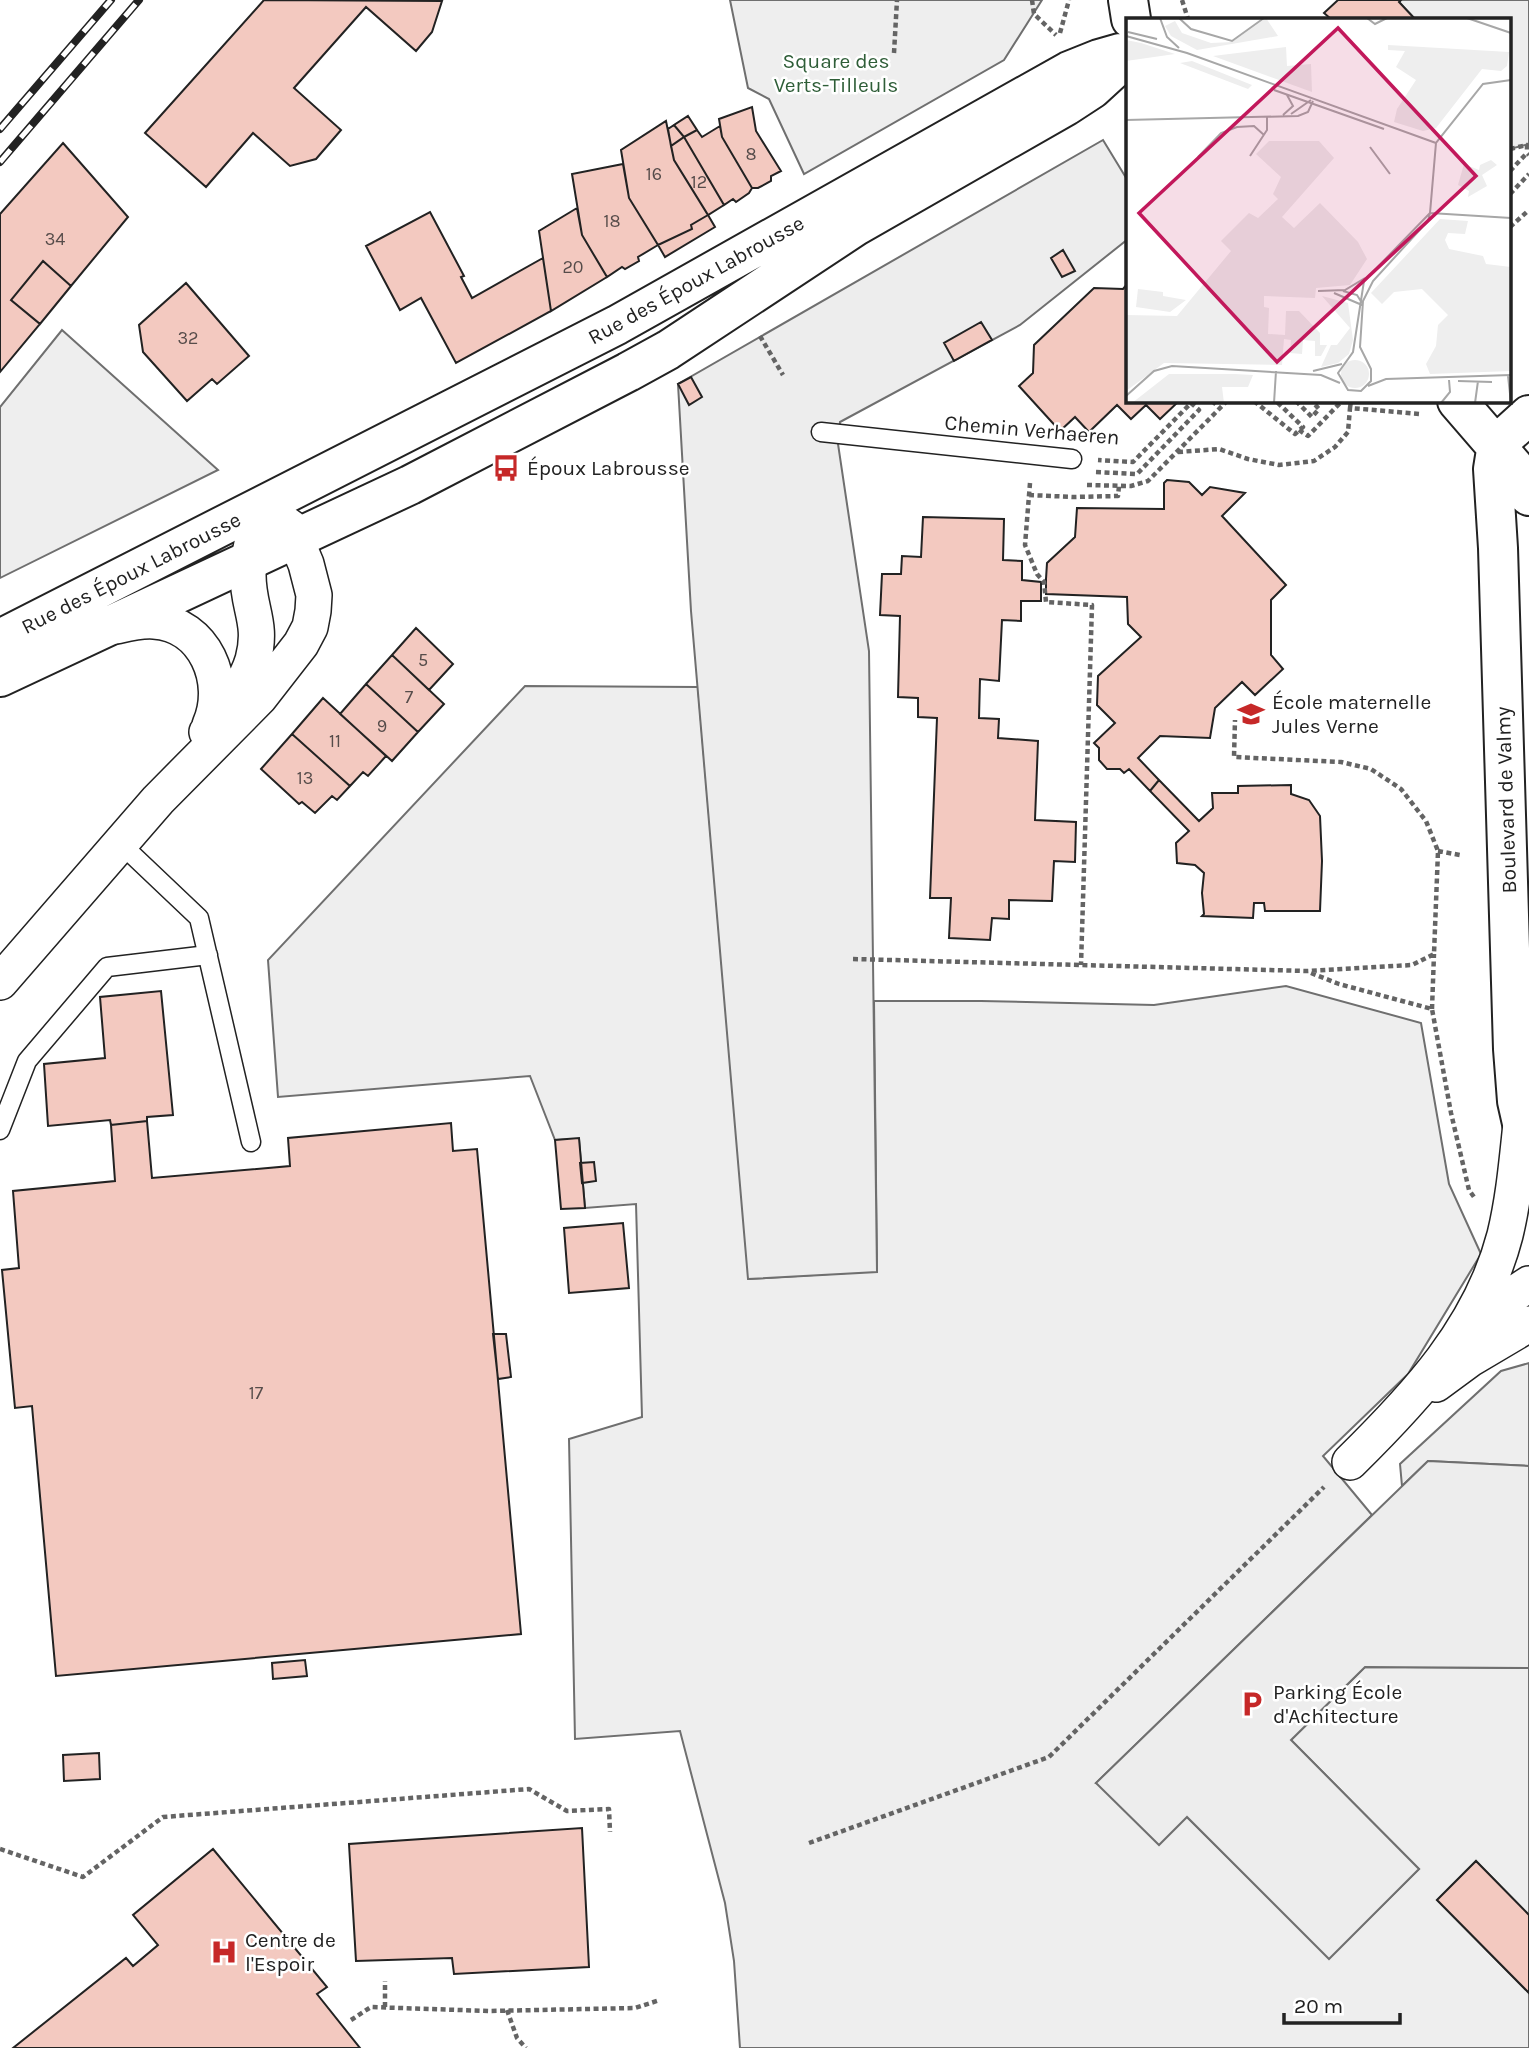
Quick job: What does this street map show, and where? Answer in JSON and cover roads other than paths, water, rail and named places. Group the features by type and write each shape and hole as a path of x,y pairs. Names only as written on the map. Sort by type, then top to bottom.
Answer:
{"main road":[{"path":"1128,0 1131,18"},
{"name":"Rue des Époux Labrousse","path":"0,639 617,325 1069,71 1099,59 1126,53"},
{"name":"Rue des Époux Labrousse","path":"0,677 410,485 668,350 856,226 1066,106 1091,89 1126,55"},
{"path":"1441,407 1497,444 1514,467 1529,496"},
{"path":"1497,444 1529,415"},
{"name":"Boulevard de Valmy","path":"1497,444 1493,469 1499,562 1514,1074 1525,1139"}],"street":[{"name":"Rue des Époux Labrousse","path":"0,982 158,800 259,698 302,644 310,627 314,595 291,527 262,507 249,562 249,591 257,622 257,641 252,663 235,695 158,800"},
{"name":"Rue des Époux Labrousse","path":"104,629 138,620 156,621 172,624 201,644 209,656 217,695 216,712 207,732"},
{"path":"1408,1405 1458,1338 1479,1304 1504,1238 1525,1139"},
{"path":"1458,1338 1487,1312 1529,1284"},
{"path":"1350,1462 1408,1405 1470,1359 1529,1324"}],"lane":[{"name":"Chemin Verhaeren","path":"821,432 1073,459"},
{"path":"120,843 199,918 251,1142"},
{"path":"0,1130 27,1061 107,967 208,955"}],"railway":[{"path":"0,129 111,0"},
{"path":"0,162 139,0"}],"place":[{"name":"Époux Labrousse","path":"506,468"},
{"name":"École maternelle Jules Verne","path":"1251,714"},
{"name":"Parking École d'Achitecture","path":"1252,1704"},
{"name":"Centre de l'Espoir","path":"224,1952"}],"park label":[{"name":"Square des Verts-Tilleuls","path":"836,73"}]}
